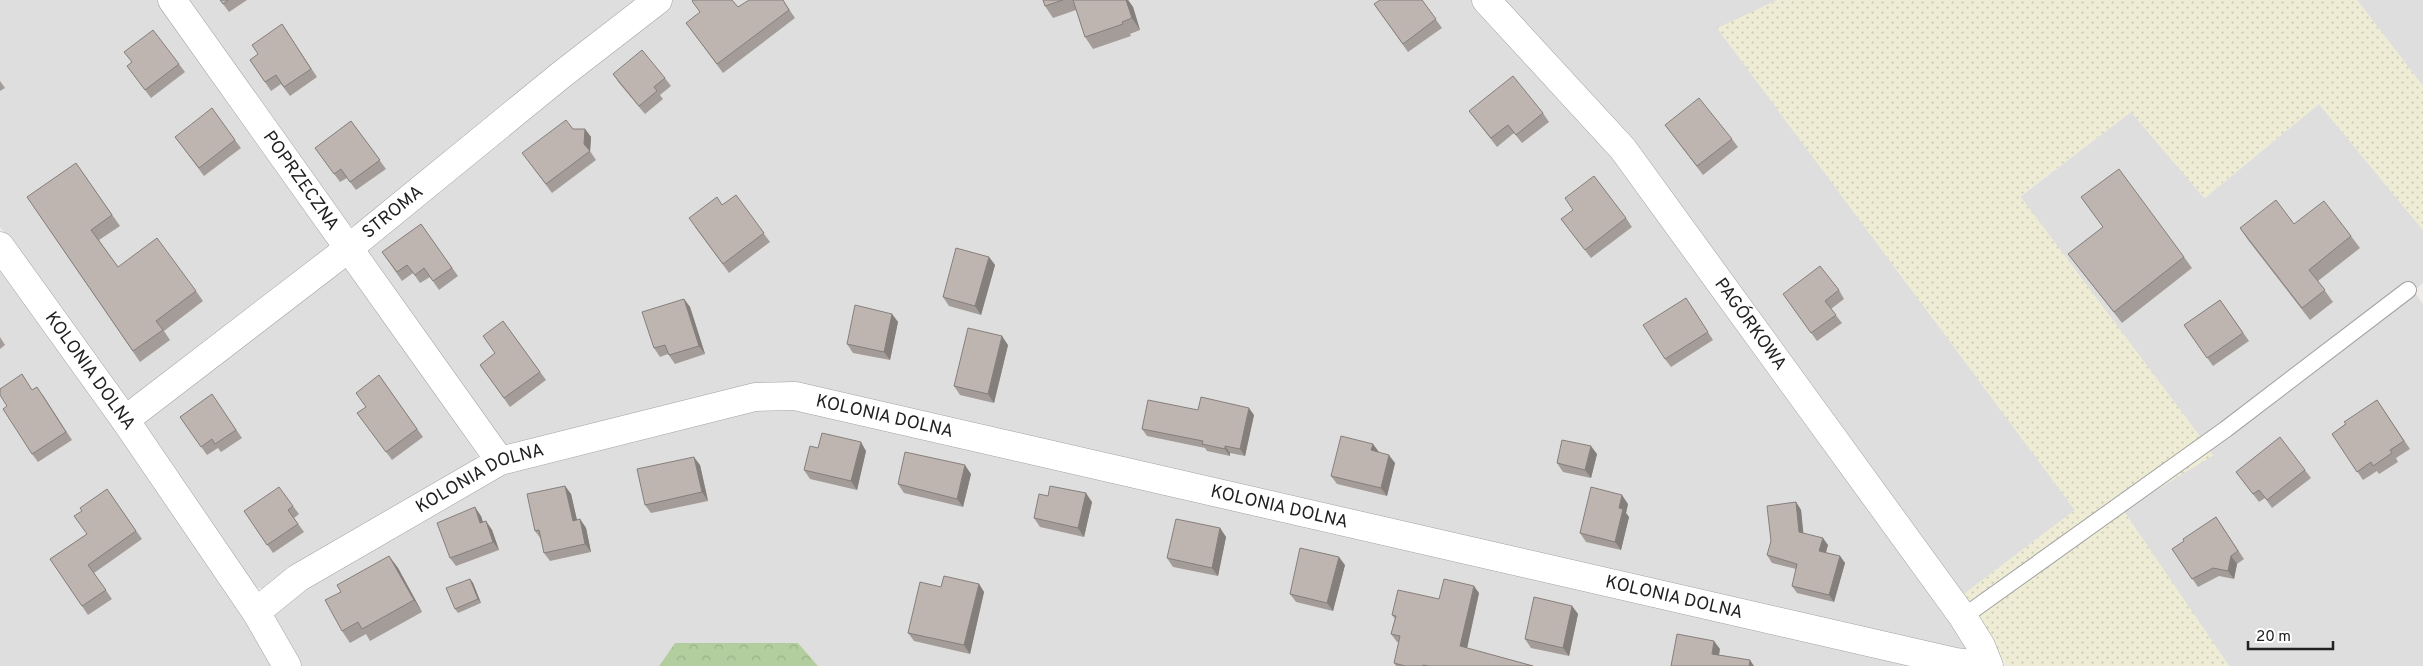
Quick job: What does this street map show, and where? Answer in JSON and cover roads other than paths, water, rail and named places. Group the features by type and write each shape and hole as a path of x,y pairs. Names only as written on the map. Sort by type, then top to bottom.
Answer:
{"street":[{"name":"POPRZECZNA","path":"172,0 500,461"},
{"name":"STROMA","path":"124,420 349,248 561,75 658,0"},
{"name":"PAGÓRKOWA","path":"1486,0 1622,149 1963,617 1981,646 1987,666"},
{"name":"KOLONIA DOLNA","path":"0,246 124,420 256,612 298,578 500,461 755,397 795,396 1955,662 1987,666"},
{"path":"256,612 287,666"}],"lane":[{"path":"1963,617 2226,429 2408,290"}]}
